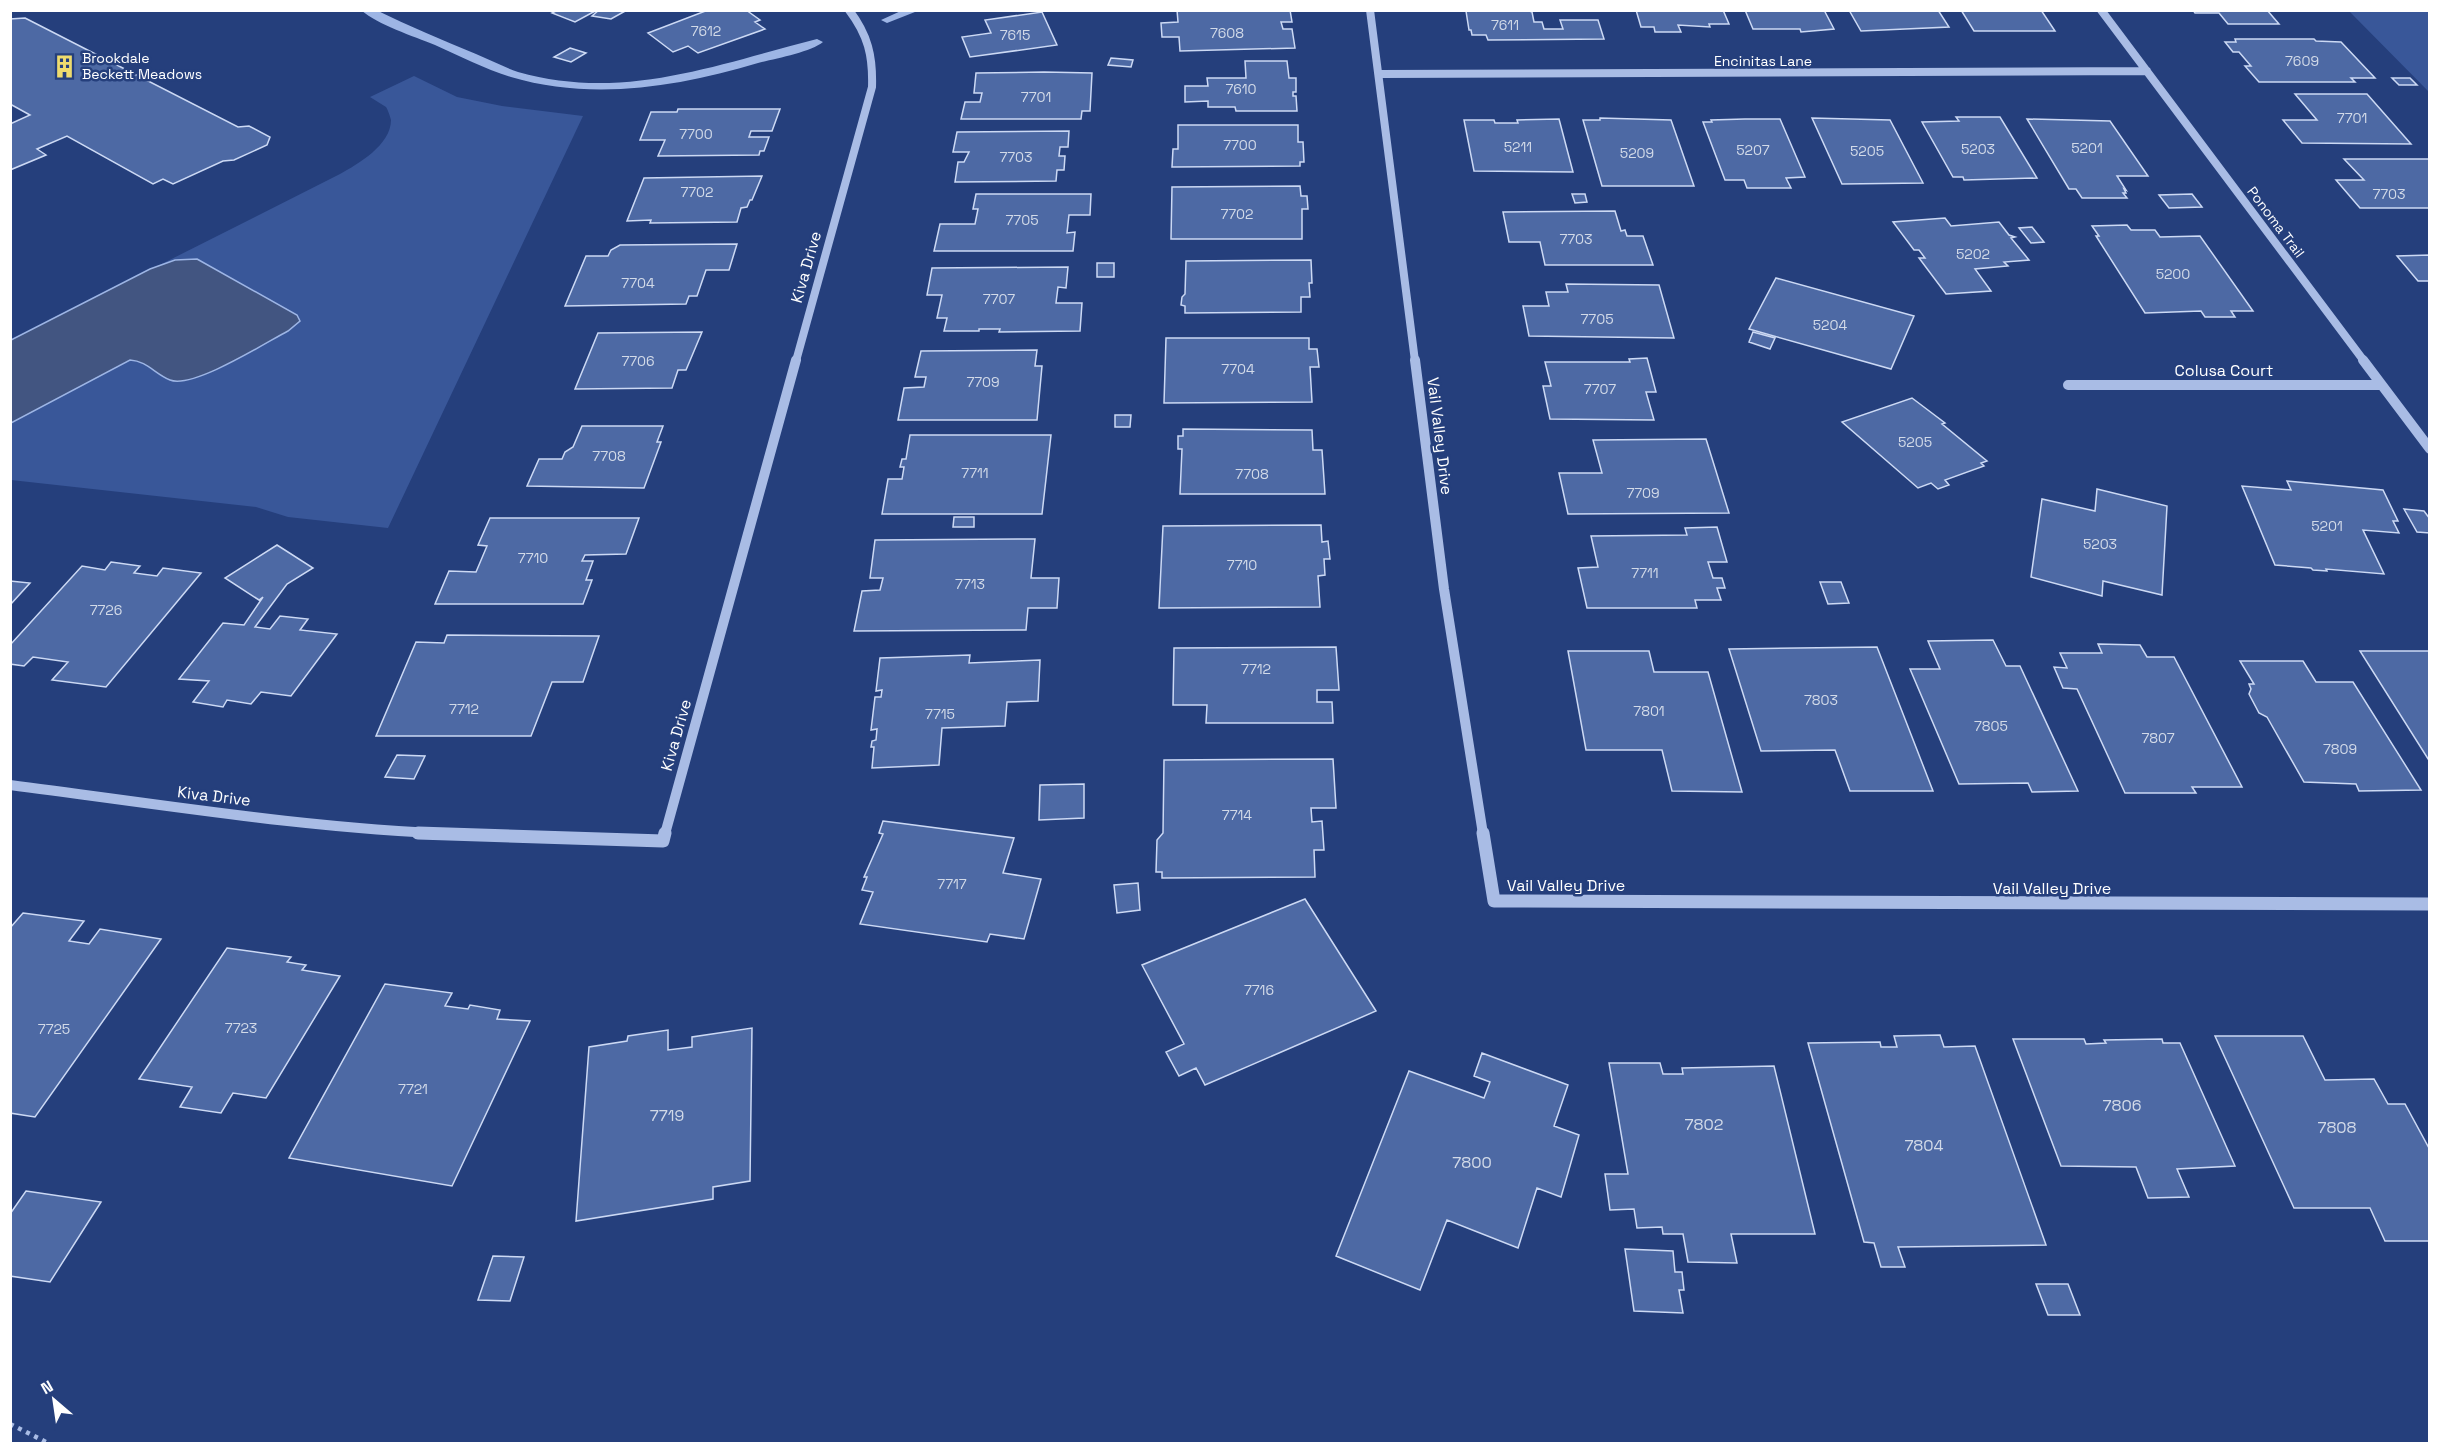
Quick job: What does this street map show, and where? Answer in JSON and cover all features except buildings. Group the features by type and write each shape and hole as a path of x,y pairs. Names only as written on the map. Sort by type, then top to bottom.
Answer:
{"street":[{"name":"Kiva Drive","path":"10,785 307,822 421,833 663,841 872,87 874,58 868,38 849,10"},
{"name":"Vail Valley Drive","path":"1370,10 1380,74 1444,589 1494,901 2430,904"},
{"name":"Ponoma Trail","path":"2101,10 2430,449"},
{"name":"Encinitas Lane","path":"1380,74 2147,71"},
{"name":"Colusa Court","path":"2068,385 2380,385"}],"path":[{"path":"10,1424 50,1443"}],"shaded area":[{"path":"2349,11 2429,11 2429,93 2428,91"},
{"path":"414,76 457,97 502,106 583,116 388,528 288,517 256,507 11,480 11,340 356,165 380,145 390,129 391,120 386,107 370,97"},
{"path":"197,259 297,315 300,321 288,331 247,354 195,378 181,381 170,380 146,365 130,360 11,423 11,340 150,269 175,260"}],"waterway":[{"path":"366,10 512,73 554,83 592,86 668,81 744,64 817,42"},
{"path":"887,20 915,10"}],"place":[{"name":"Brookdale Beckett Meadows","path":"64,66"}]}
